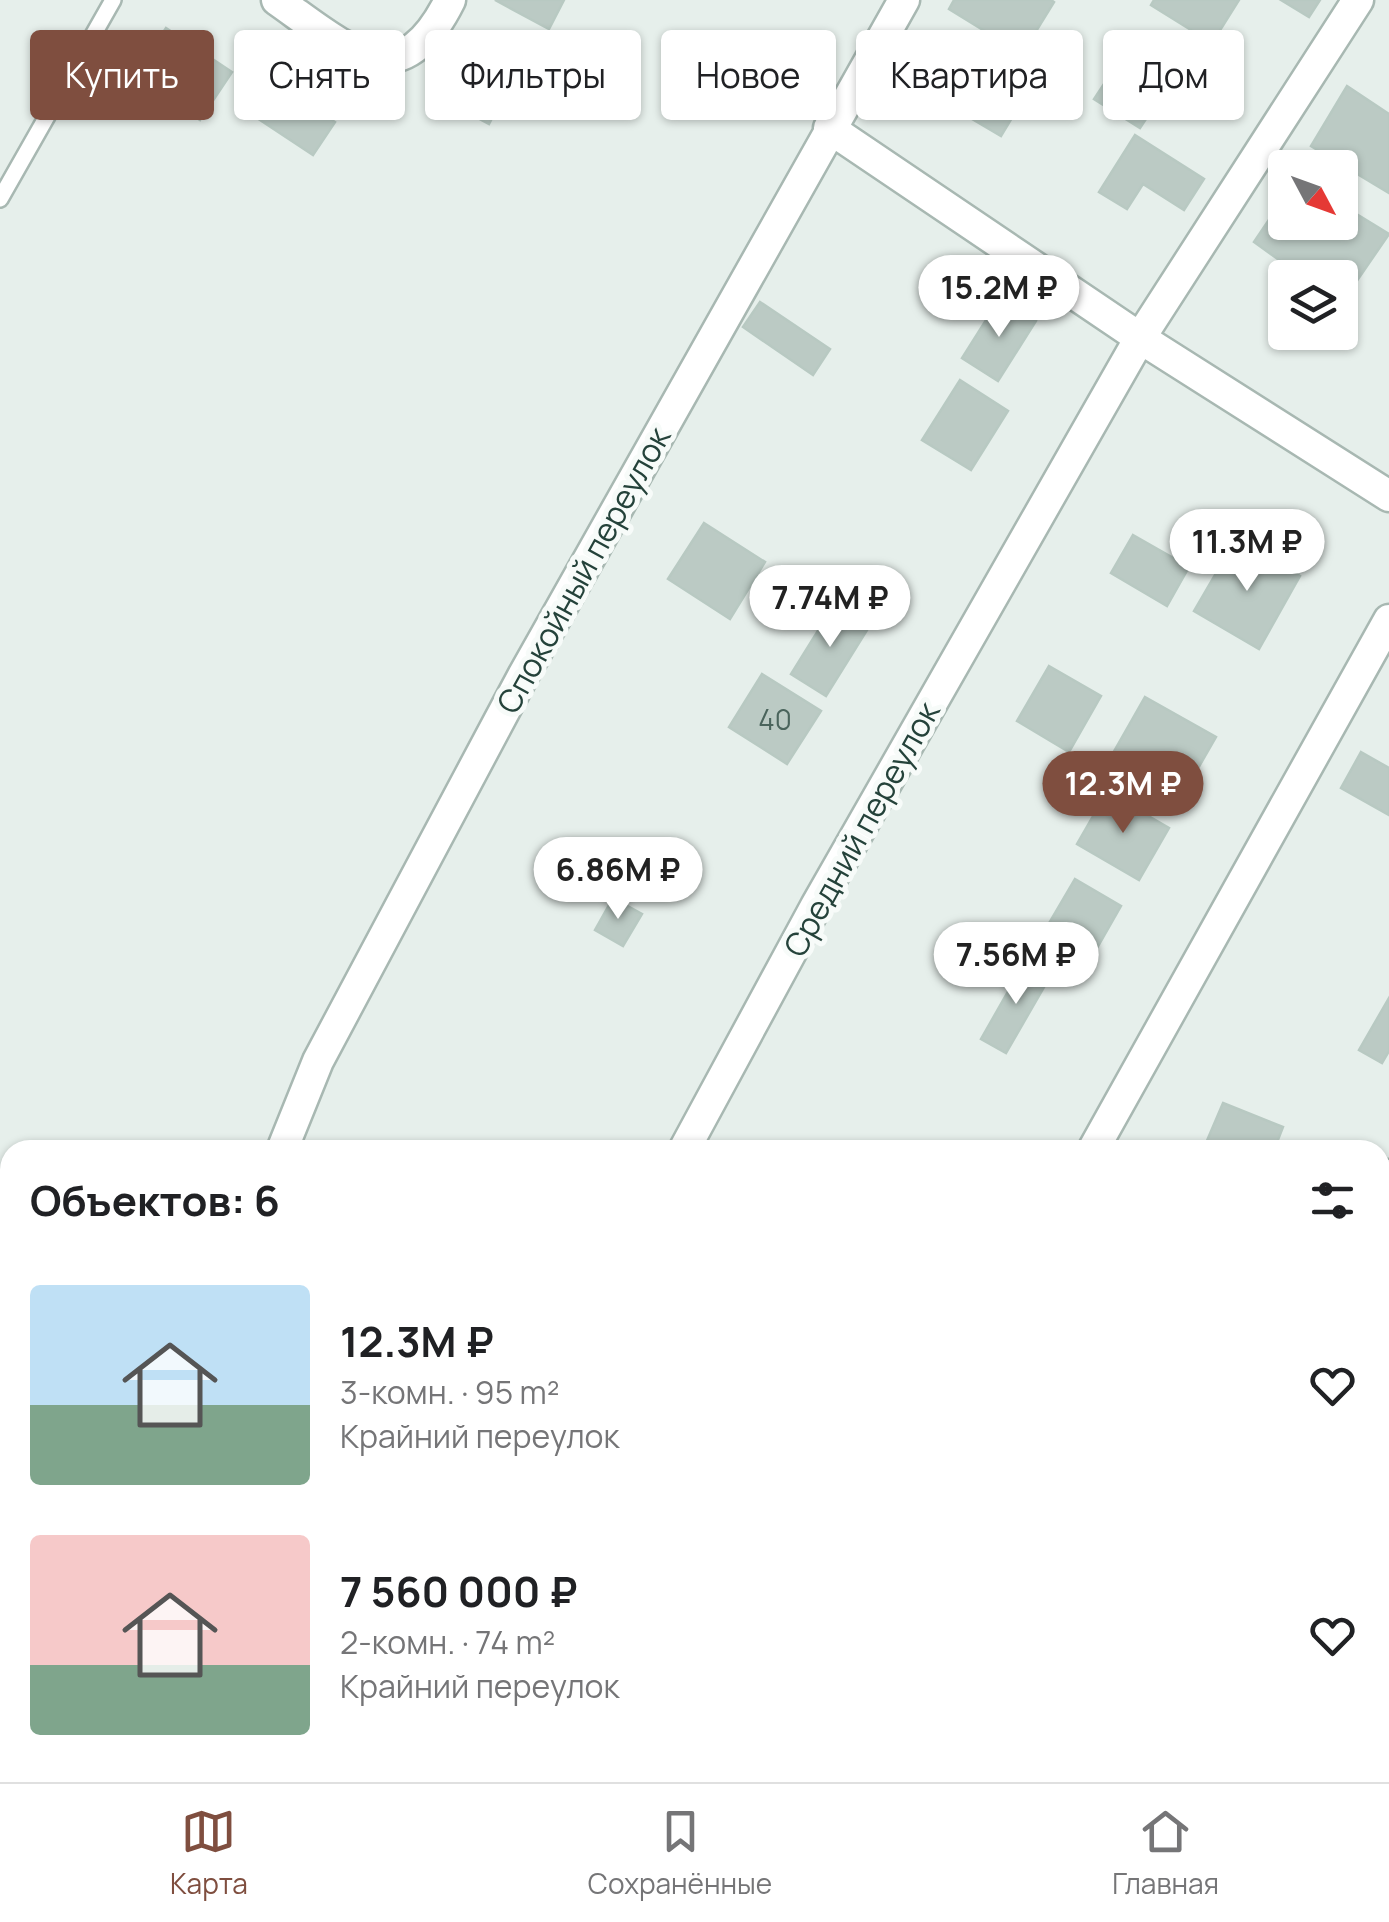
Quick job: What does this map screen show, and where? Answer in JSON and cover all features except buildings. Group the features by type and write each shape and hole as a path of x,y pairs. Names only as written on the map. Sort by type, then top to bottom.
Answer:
{"street":[{"path":"277,0 358,56 397,58 433,34 450,0"},
{"name":"Спокойный переулок","path":"286,1140 318,1061 524,674 904,0"},
{"name":"Средний переулок","path":"689,1140 816,906 1140,338 1358,0"},
{"path":"829,128 1140,338 1389,496"},
{"path":"1099,1140 1389,620"}],"lane":[{"path":"0,198 113,0"}]}
